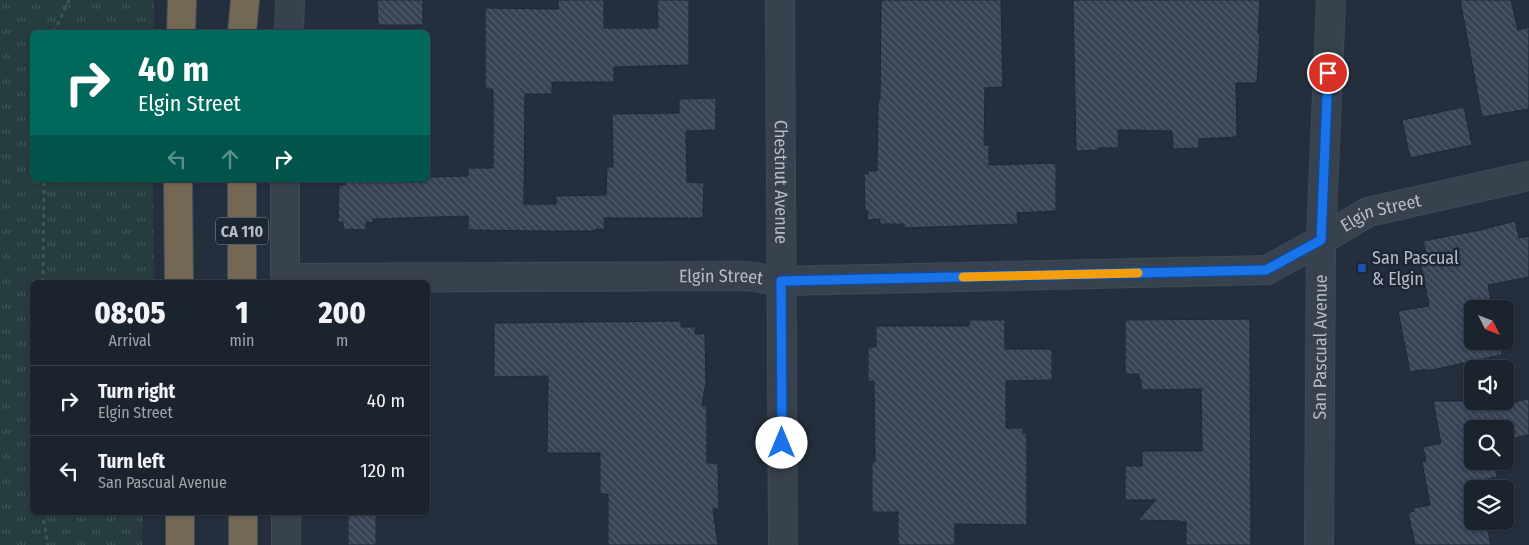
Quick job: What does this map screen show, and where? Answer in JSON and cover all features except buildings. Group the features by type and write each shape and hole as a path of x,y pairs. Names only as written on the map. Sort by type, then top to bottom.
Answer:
{"highway":[{"path":"181,30 182,0"},
{"path":"242,30 245,0"},
{"path":"178,182 179,280"},
{"name":"CA 110","path":"242,182 242,280"},
{"path":"180,515 180,545"},
{"path":"243,515 243,545"}],"street":[{"path":"288,30 290,0"},
{"name":"Chestnut Avenue","path":"780,0 783,545"},
{"name":"San Pascual Avenue","path":"1318,545 1321,240 1331,0"},
{"name":"Elgin Street","path":"284,280 746,276 781,281 1266,270 1368,212 1529,176"},
{"path":"284,280 285,182"},
{"path":"286,515 286,545"}],"path":[{"path":"55,30 69,0"},
{"path":"43,280 44,182"},
{"path":"43,515 48,545"}],"green space":[{"path":"0,0 154,0 154,30 30,30 30,182 153,182 154,280 30,280 30,515 143,515 142,545 0,545"}],"slow traffic":[{"path":"963,277 1138,273"}],"place":[{"name":"San Pascual & Elgin","path":"1362,268"}],"route":[{"path":"782,443 781,281 1266,270 1321,240 1328,73"}]}
